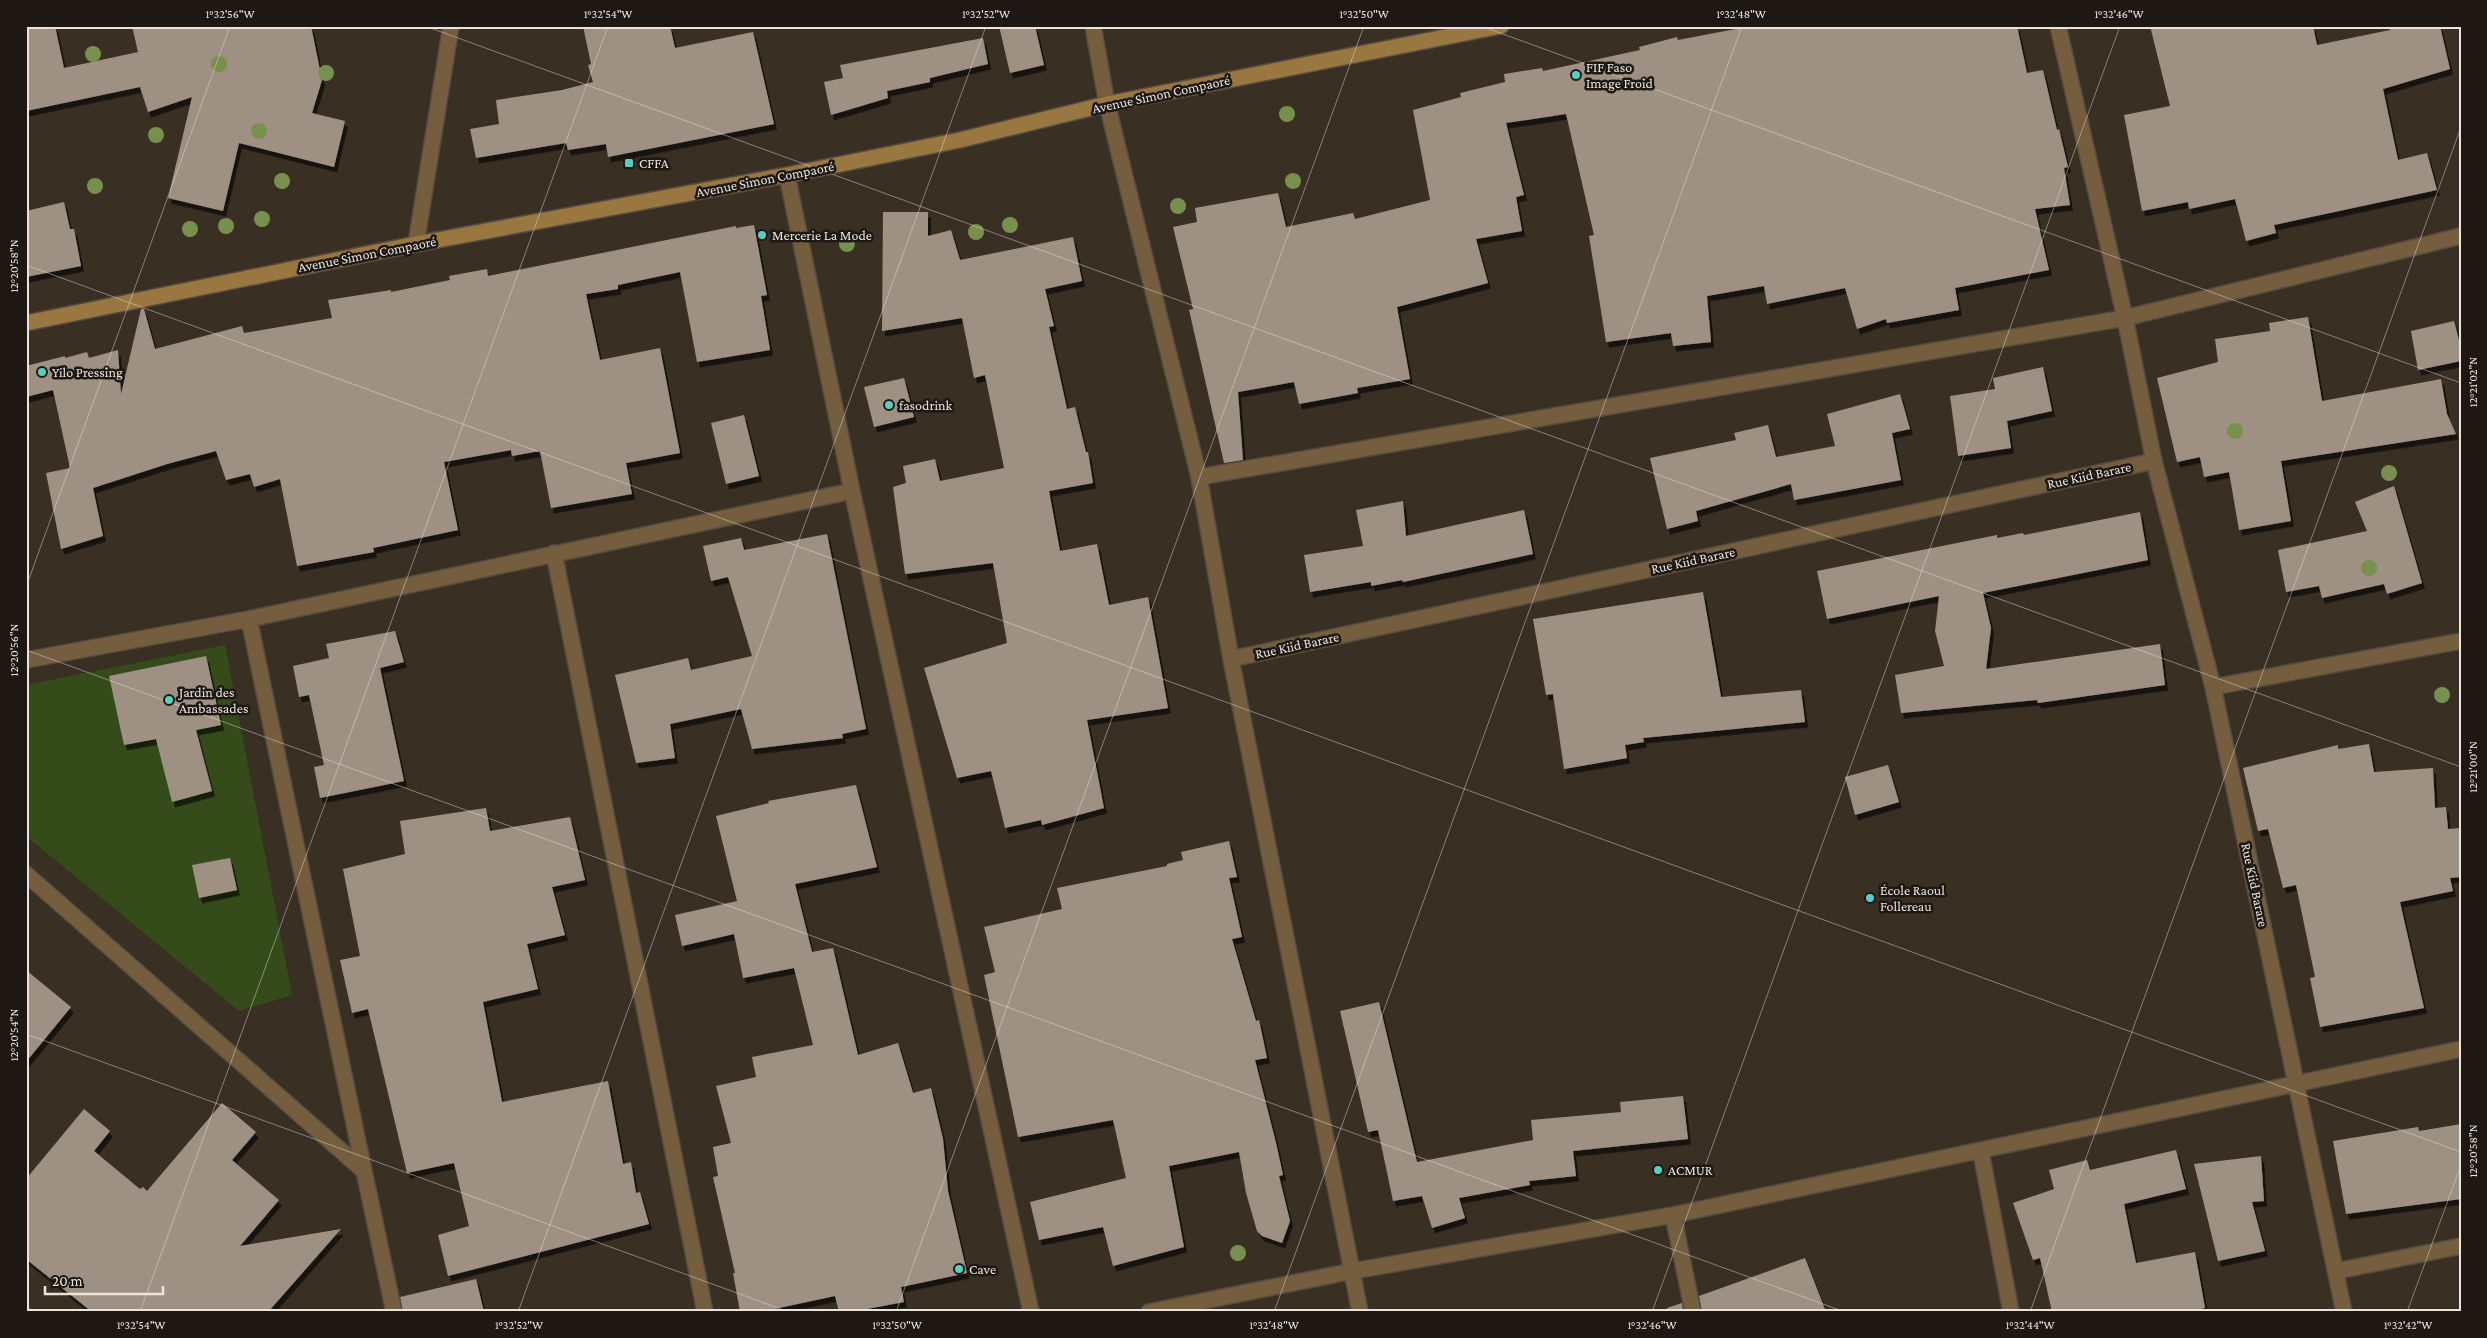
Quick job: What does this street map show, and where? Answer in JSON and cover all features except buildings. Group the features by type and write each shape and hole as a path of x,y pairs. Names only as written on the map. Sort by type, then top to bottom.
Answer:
{"street":[{"path":"416,244 451,26"},
{"path":"1093,26 1106,104 1199,477 1231,659 1360,1312"},
{"name":"Avenue Simon Compaoré","path":"26,323 416,244 787,175 960,140 1106,104 1502,26"},
{"name":"Rue Kiid Barare","path":"2058,26 2154,460 2213,687 2344,1312"},
{"path":"787,175 852,491 1031,1312"},
{"path":"1199,477 2124,318 2461,236"},
{"name":"Rue Kiid Barare","path":"1231,659 2154,460"},
{"path":"26,660 249,619 852,491"},
{"path":"554,553 705,1312"},
{"path":"249,619 394,1312"},
{"path":"2213,687 2461,641"},
{"path":"26,874 364,1171"},
{"path":"1149,1312 1353,1271 1673,1215 1982,1152 2296,1082 2461,1049"},
{"path":"1982,1152 2011,1312"},
{"path":"1673,1215 1693,1312"},
{"path":"2336,1271 2461,1246"}],"green space":[{"path":"225,645 292,995 239,1011 26,836 26,685"}],"place":[{"name":"FIF Faso Image Froid","path":"1576,75"},
{"name":"CFFA","path":"629,163"},
{"name":"Mercerie La Mode","path":"762,235"},
{"name":"Yilo Pressing","path":"42,372"},
{"name":"fasodrink","path":"889,405"},
{"name":"Jardin des Ambassades","path":"169,700"},
{"name":"École Raoul Follereau","path":"1870,898"},
{"name":"ACMUR","path":"1658,1170"},
{"name":"Cave","path":"959,1269"}]}
